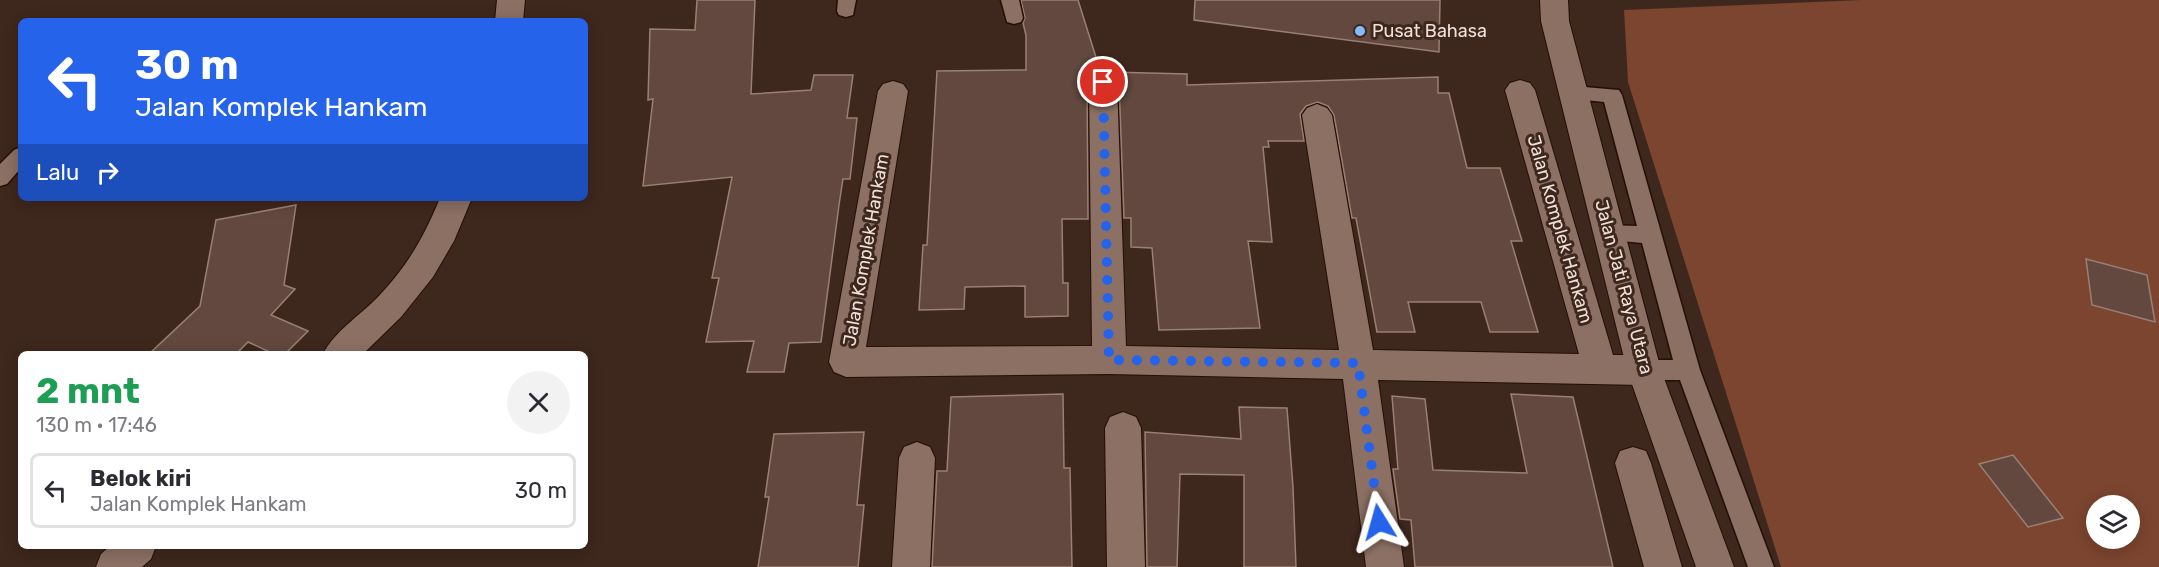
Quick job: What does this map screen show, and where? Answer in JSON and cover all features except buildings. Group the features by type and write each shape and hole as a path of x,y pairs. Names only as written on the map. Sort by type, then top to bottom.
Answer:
{"street":[{"path":"508,18 511,0"},
{"name":"Jalan Jati Raya Utara","path":"1554,0 1555,21 1644,370 1715,567"},
{"path":"1103,82 1109,360"},
{"name":"Jalan Komplek Hankam","path":"1520,90 1600,368"},
{"name":"Jalan Komplek Hankam","path":"894,91 846,362 1109,360 1644,370"},
{"path":"1317,115 1358,363 1385,567"},
{"path":"343,351 391,306 414,278 432,253 455,201"},
{"path":"1123,428 1126,567"},
{"path":"911,567 917,458"},
{"path":"1633,463 1663,567"},
{"path":"115,567 134,549"}],"lane":[{"path":"1573,93 1612,95 1688,370 1761,567"},
{"path":"0,178 18,158"},
{"path":"1610,233 1650,235"},
{"path":"1644,370 1688,370"}],"shaded area":[{"path":"1861,0 2159,0 2159,567 1781,567 1628,82 1624,10"}],"place":[{"name":"Pusat Bahasa","path":"1360,31"}],"route":[{"path":"1103,82 1109,360 1358,363 1379,522"}]}
